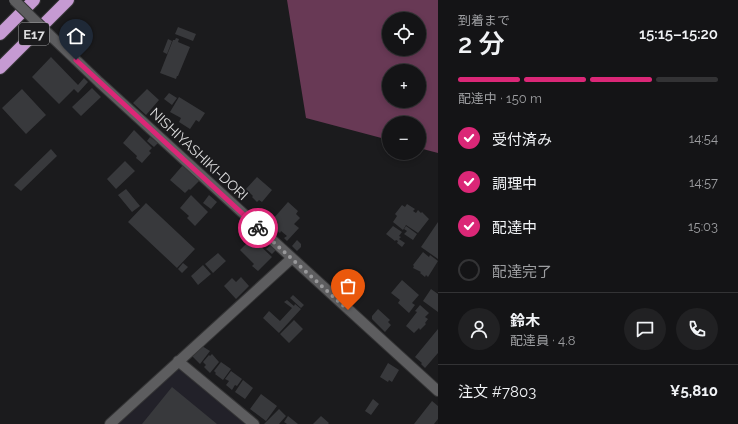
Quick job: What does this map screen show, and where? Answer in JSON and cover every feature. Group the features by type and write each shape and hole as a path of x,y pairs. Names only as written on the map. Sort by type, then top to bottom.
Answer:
{"highway":[{"name":"E17","path":"0,34 34,0"},
{"name":"E17","path":"0,68 68,0"}],"street":[{"name":"NISHIYASHIKI-DORI","path":"14,0 99,82 291,259 438,391"},
{"path":"110,424 291,259"},
{"path":"178,361 254,424"}],"shaded area":[{"path":"287,0 438,0 438,153 426,150 426,116 382,116 382,138 306,118"},
{"path":"180,367 253,424 117,424 176,368"}],"building":[{"path":"178,27 196,34 193,41 175,34"},
{"path":"176,38 179,39 178,42 190,47 176,79 160,73 173,40"},
{"path":"168,39 172,41 167,54 163,52"},
{"path":"51,57 78,85 84,78 88,82 78,93 74,89 59,104 32,77"},
{"path":"92,88 101,97 81,116 72,107"},
{"path":"22,89 46,115 26,134 2,108"},
{"path":"147,89 159,100 146,115 133,103"},
{"path":"169,93 177,98 172,105 164,99"},
{"path":"179,97 205,113 199,122 196,120 190,129 179,122 181,118 170,112"},
{"path":"134,130 152,148 149,151 151,153 142,163 123,143"},
{"path":"150,137 158,143 154,147 147,141"},
{"path":"51,149 57,156 21,191 14,185"},
{"path":"125,161 135,171 116,189 107,179"},
{"path":"183,165 200,180 185,193 170,180"},
{"path":"257,177 272,190 262,202 259,200 257,202 246,189"},
{"path":"126,189 140,206 132,212 118,195"},
{"path":"191,195 208,212 195,226 187,218 189,216 180,208"},
{"path":"209,195 217,202 211,209 203,203"},
{"path":"288,202 298,211 296,214 300,218 294,224 299,228 287,241 284,238 287,236 274,228 278,223 273,219"},
{"path":"146,203 195,249 177,268 128,222"},
{"path":"407,204 415,209 413,211 416,213 418,210 421,213 422,212 429,219 418,233 406,225 403,230 393,222 397,216 395,214 402,205 405,207"},
{"path":"438,222 438,259 421,247"},
{"path":"393,226 402,232 399,239 405,243 402,247 397,243 398,241 395,241 386,234"},
{"path":"406,226 417,234 413,240 404,234 407,231 404,229"},
{"path":"252,238 272,257 258,271 252,266 254,264 240,250"},
{"path":"297,240 301,244 301,247 297,251 292,246"},
{"path":"271,245 276,250 272,254 266,249"},
{"path":"423,252 429,257 430,255 438,261 428,277 426,275 425,277 420,273 421,272 413,268 413,265"},
{"path":"218,253 226,261 213,273 205,264"},
{"path":"183,263 188,267 182,273 178,269"},
{"path":"203,265 211,274 198,285 191,276"},
{"path":"241,277 249,286 236,299 224,286 232,278 236,282"},
{"path":"402,280 419,295 412,303 415,305 409,313 398,303 400,300 391,293"},
{"path":"431,289 438,294 438,312 423,301"},
{"path":"293,295 304,305 301,308 290,298"},
{"path":"287,300 294,306 295,304 301,309 279,333 263,318 269,311 280,321 292,308 284,302"},
{"path":"420,305 429,313 425,317 428,319 425,323 426,324 420,330 419,328 414,333 406,326 417,312 415,311"},
{"path":"378,309 390,320 388,322 391,325 385,332 372,319 372,316"},
{"path":"294,320 303,329 289,343 280,334"},
{"path":"438,329 438,353 425,368 415,357"},
{"path":"202,346 210,351 200,364 192,356"},
{"path":"212,354 219,362 210,373 204,367 206,365 203,362 209,355 210,356"},
{"path":"221,362 231,369 223,380 215,374 216,373 214,371"},
{"path":"388,363 399,370 392,382 389,380 388,382 380,377"},
{"path":"231,371 242,379 232,390 226,385 229,381 225,379"},
{"path":"243,380 253,388 245,399 235,392"},
{"path":"172,387 217,424 142,424"},
{"path":"261,394 277,406 266,421 250,409"},
{"path":"373,399 379,404 371,415 365,411"},
{"path":"432,401 438,406 438,419 434,424 414,424"},
{"path":"279,409 286,416 279,424 264,424"},
{"path":"288,416 298,424 287,424 284,422"},
{"path":"321,416 329,423 313,424"}],"way so far":[{"path":"258,228 348,310"}],"route":[{"path":"76,60 258,228"}]}
